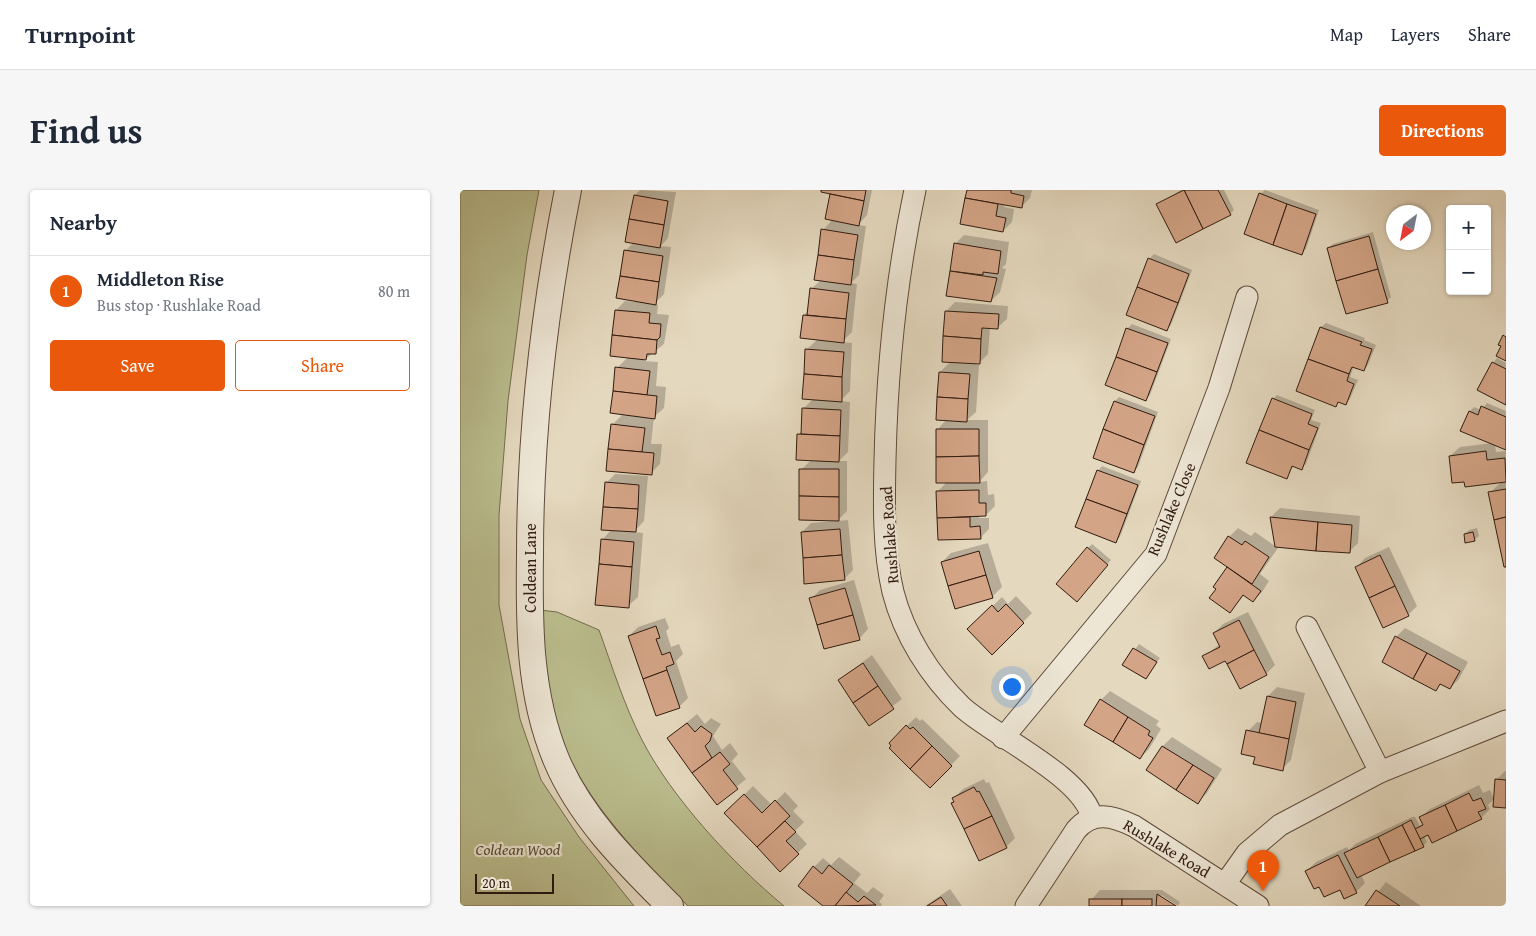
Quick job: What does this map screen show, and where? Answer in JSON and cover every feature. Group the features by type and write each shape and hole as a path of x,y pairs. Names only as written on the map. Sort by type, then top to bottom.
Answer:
{"street":[{"name":"Coldean Lane","path":"568,190 551,274 538,376 530,516 530,622 534,677 547,735 570,788 596,827 670,906"},
{"name":"Rushlake Road","path":"914,190 897,288 889,362 885,488 890,574 904,624 924,663 962,707 1003,738 1064,778 1090,810 1092,818 1107,816 1125,822 1258,906"},
{"name":"Rushlake Close","path":"1003,738 1156,554 1219,388 1247,297"},
{"path":"1307,627 1380,772"},
{"path":"1225,884 1247,853 1280,825 1380,772 1506,721"},
{"path":"1026,906 1076,830 1092,818"}],"green space":[{"name":"Coldean Wood","path":"460,190 539,190 527,255 508,401 499,515 499,605 520,719 541,780 579,837 634,906 460,906"},
{"path":"540,610 557,612 599,630 630,713 642,740 655,762 705,829 764,889 784,906 688,906 641,857 611,822 597,804 573,765 558,729 549,689"}],"building":[{"path":"821,190 866,190 864,201 821,192"},
{"path":"967,190 1011,190 1011,193 1024,196 1022,208 965,198"},
{"path":"1184,190 1218,190 1231,215 1203,229"},
{"path":"1184,190 1203,229 1176,243 1156,204"},
{"path":"1259,193 1287,204 1273,245 1244,234"},
{"path":"830,194 864,201 859,226 825,219"},
{"path":"634,195 668,201 664,225 629,219"},
{"path":"965,198 998,204 996,216 1006,218 1003,232 960,224"},
{"path":"1287,204 1316,214 1302,255 1273,245"},
{"path":"629,219 664,225 660,248 625,242"},
{"path":"821,229 858,235 854,260 818,255"},
{"path":"1369,236 1378,269 1336,281 1327,248"},
{"path":"954,243 1001,251 998,274 983,272 983,275 950,271"},
{"path":"624,250 663,256 659,282 620,276"},
{"path":"818,255 854,260 851,285 814,280"},
{"path":"1148,258 1189,274 1178,303 1137,287"},
{"path":"1378,269 1388,303 1346,314 1336,281"},
{"path":"950,271 997,278 991,302 946,296"},
{"path":"620,276 659,282 656,305 616,298"},
{"path":"1137,287 1178,303 1167,331 1126,315"},
{"path":"810,288 849,293 846,319 807,315"},
{"path":"615,310 650,313 649,323 661,324 660,337 657,340 612,335"},
{"path":"945,311 999,314 998,329 982,328 981,339 943,336"},
{"path":"803,315 846,319 844,343 800,338"},
{"path":"1320,327 1362,342 1360,345 1372,349 1364,371 1352,367 1349,374 1308,359"},
{"path":"1126,328 1168,343 1157,372 1116,357"},
{"path":"612,335 657,340 656,354 647,354 646,360 610,356"},
{"path":"1503,335 1506,337 1506,361 1496,356 1501,346 1498,345"},
{"path":"943,336 981,339 980,364 942,362"},
{"path":"805,349 844,352 842,377 804,374"},
{"path":"1116,357 1157,372 1146,401 1105,385"},
{"path":"1308,359 1349,374 1347,381 1354,384 1346,405 1338,402 1336,407 1296,391"},
{"path":"1492,362 1506,369 1506,405 1477,390"},
{"path":"615,367 650,371 647,395 613,391"},
{"path":"939,372 970,374 968,399 937,397"},
{"path":"804,374 842,377 842,402 802,399"},
{"path":"613,391 657,396 655,419 610,413"},
{"path":"937,397 968,399 967,422 936,420"},
{"path":"1272,398 1312,414 1308,424 1318,428 1309,450 1259,430"},
{"path":"1114,401 1155,416 1144,445 1103,429"},
{"path":"1481,406 1506,417 1506,450 1460,431 1469,411 1478,415"},
{"path":"802,408 841,410 840,436 801,434"},
{"path":"611,424 645,428 642,452 608,449"},
{"path":"936,429 979,429 979,456 936,457"},
{"path":"1103,429 1144,445 1134,473 1093,458"},
{"path":"1259,430 1309,450 1302,470 1292,466 1287,479 1246,463"},
{"path":"797,434 840,436 839,462 796,460"},
{"path":"608,449 654,453 652,475 606,471"},
{"path":"1486,451 1487,460 1505,458 1506,482 1465,487 1464,482 1452,483 1449,456"},
{"path":"979,456 980,483 936,483 936,457"},
{"path":"799,469 839,469 839,497 799,496"},
{"path":"1097,470 1138,485 1127,514 1086,499"},
{"path":"605,482 639,485 638,509 603,507"},
{"path":"1506,489 1506,517 1494,520 1488,492"},
{"path":"979,490 979,503 986,503 986,516 937,518 936,491"},
{"path":"799,496 839,497 839,521 799,520"},
{"path":"1086,499 1127,514 1116,543 1075,527"},
{"path":"603,507 638,509 636,532 601,530"},
{"path":"970,517 970,527 980,526 981,539 938,540 937,518"},
{"path":"1270,517 1318,522 1316,551 1275,547"},
{"path":"1506,517 1506,567 1504,567 1494,520"},
{"path":"1318,522 1352,525 1350,553 1316,551"},
{"path":"840,529 842,555 803,558 801,532"},
{"path":"1473,532 1475,541 1465,543 1464,534"},
{"path":"1228,536 1242,545 1245,541 1269,557 1252,584 1214,558"},
{"path":"601,539 634,542 632,567 599,564"},
{"path":"1087,547 1108,565 1077,602 1056,584"},
{"path":"979,551 986,575 948,586 941,562"},
{"path":"842,555 845,580 804,584 803,558"},
{"path":"1380,555 1395,586 1369,598 1355,567"},
{"path":"599,564 632,567 629,608 595,605"},
{"path":"1227,567 1261,591 1253,602 1243,595 1230,613 1209,598 1216,589 1213,587"},
{"path":"986,575 993,598 955,609 948,586"},
{"path":"1395,586 1409,616 1383,628 1369,598"},
{"path":"845,588 853,615 817,625 809,598"},
{"path":"1006,604 1024,623 992,655 967,629 992,605 998,612"},
{"path":"853,615 860,640 824,649 817,625"},
{"path":"1239,620 1254,650 1227,664 1225,661 1209,669 1202,656 1220,647 1213,633"},
{"path":"656,626 660,638 656,639 662,655 670,652 674,664 666,667 667,670 643,679 628,636"},
{"path":"1395,636 1427,653 1413,679 1382,662"},
{"path":"1133,648 1157,662 1146,679 1122,665"},
{"path":"1254,650 1267,675 1240,689 1227,664"},
{"path":"1427,653 1460,671 1450,689 1440,684 1436,691 1413,679"},
{"path":"863,663 878,686 853,703 838,680"},
{"path":"667,670 680,708 656,716 643,679"},
{"path":"878,686 894,709 869,726 853,703"},
{"path":"1267,696 1296,702 1289,739 1259,733"},
{"path":"1100,699 1128,717 1113,742 1084,725"},
{"path":"1128,717 1150,731 1148,735 1153,738 1140,759 1113,742"},
{"path":"687,723 695,732 701,726 712,734 710,741 705,746 712,758 692,773 667,738"},
{"path":"906,725 910,729 913,727 932,746 910,769 889,748 891,746 889,743"},
{"path":"1246,730 1289,739 1283,771 1253,764 1255,757 1241,754"},
{"path":"932,746 952,766 930,788 910,769"},
{"path":"1162,746 1193,765 1176,790 1146,770"},
{"path":"720,752 730,764 723,770 738,789 717,805 692,773"},
{"path":"1193,765 1214,778 1198,804 1176,790"},
{"path":"1495,779 1506,780 1506,808 1493,807"},
{"path":"974,787 977,792 979,791 992,816 964,829 951,803 954,802 952,798"},
{"path":"1469,793 1473,801 1481,798 1486,809 1478,812 1482,819 1457,831 1445,805"},
{"path":"744,794 762,813 775,800 790,816 757,847 724,813"},
{"path":"1445,805 1457,831 1432,843 1428,835 1420,839 1415,829 1423,825 1419,817"},
{"path":"992,816 1007,848 979,861 964,829"},
{"path":"1411,820 1424,847 1415,851 1402,825"},
{"path":"785,821 796,832 786,841 799,854 780,872 757,847"},
{"path":"1402,825 1415,851 1390,862 1378,837"},
{"path":"1378,837 1390,862 1357,878 1344,853"},
{"path":"1338,855 1357,893 1344,899 1340,890 1324,897 1319,887 1314,889 1305,871"},
{"path":"829,865 853,884 835,906 823,906 798,886 813,866 822,874"},
{"path":"1376,890 1400,906 1365,906"},
{"path":"846,892 858,902 864,896 876,905 835,906"},
{"path":"1157,894 1176,906 1156,906"},
{"path":"941,897 947,906 927,906"},
{"path":"1089,899 1122,899 1122,906 1089,906"},
{"path":"1122,899 1152,899 1152,906 1122,906"}],"place":[{"name":"Middleton Rise","path":"1263,891"}]}
